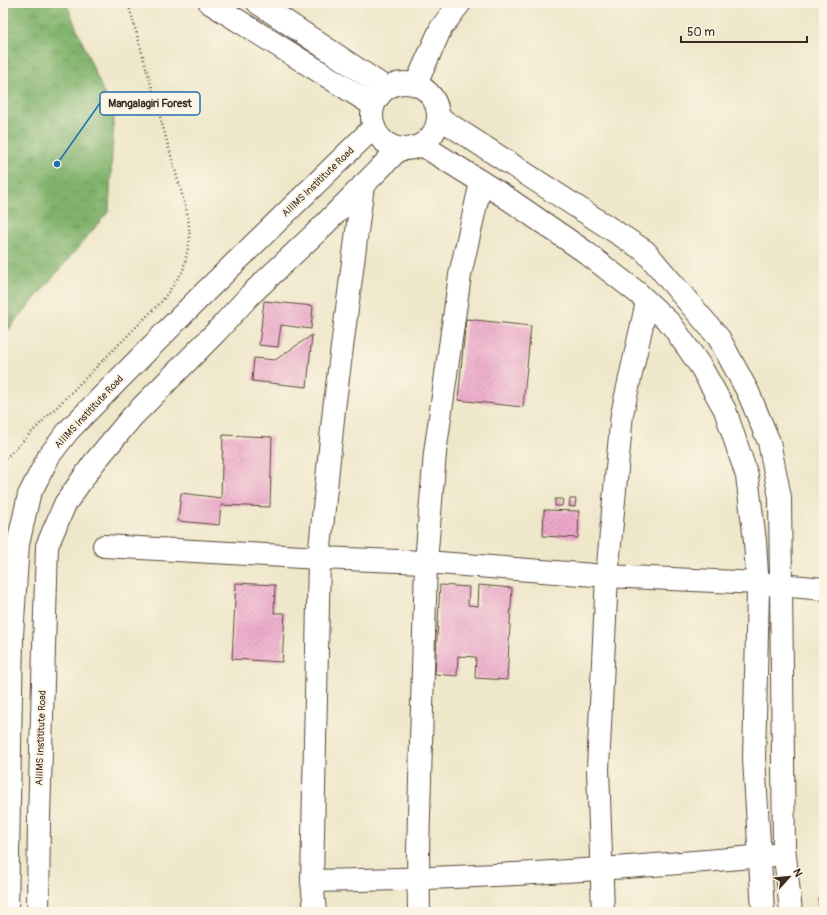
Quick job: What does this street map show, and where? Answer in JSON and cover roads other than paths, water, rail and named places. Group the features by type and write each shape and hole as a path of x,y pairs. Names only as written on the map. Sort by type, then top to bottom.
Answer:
{"street":[{"path":"210,3 373,105"},
{"path":"258,3 346,59 386,88"},
{"path":"416,84 441,28 460,3"},
{"path":"406,82 416,84 426,90 433,97 437,107 438,117 433,132 422,145 411,149 399,149 388,145 379,138 371,116 373,105 378,95 386,88 406,82"},
{"path":"438,117 645,251 719,338 748,392 769,442 780,497 785,854 791,912"},
{"name":"AIIIMS Instititute Road","path":"7,912 12,636 18,544 29,495 49,456 69,430 202,295 374,127"},
{"path":"422,145 584,251 647,302 671,324 701,367 725,410 747,476 755,541 758,583 754,758 763,912"},
{"name":"AIIIMS Instititute Road","path":"38,912 39,818 47,546 64,504 93,464 132,417 217,331 250,295 321,228 399,149"},
{"path":"419,912 418,851 426,562 435,454 460,275 480,182"},
{"path":"315,912 312,882 319,558 334,409 363,185"},
{"path":"603,912 600,869 598,769 607,576 622,414 647,302"},
{"path":"23,522 55,528"},
{"path":"104,546 319,558 426,562 607,576 758,583 824,589"},
{"path":"312,882 419,880 600,869 785,854"}],"place":[{"name":"Mangalagiri Forest","path":"57,164"}]}
